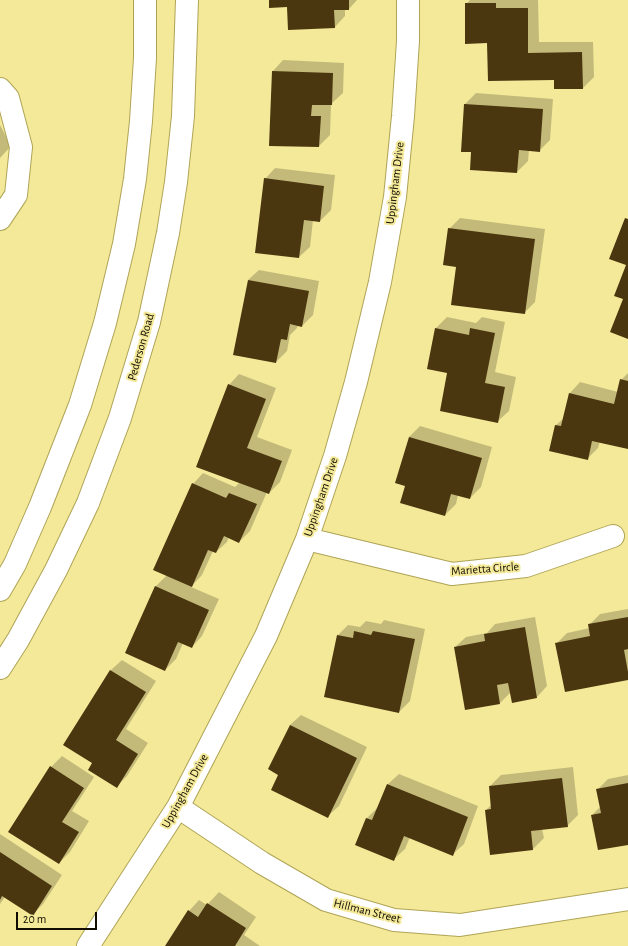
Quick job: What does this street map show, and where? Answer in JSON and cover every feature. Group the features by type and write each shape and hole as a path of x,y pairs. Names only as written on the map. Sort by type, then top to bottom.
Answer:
{"street":[{"path":"0,590 15,564 37,514 80,405 105,323 124,244 135,179 141,121 145,58 145,0"},
{"name":"Pederson Road","path":"0,668 18,640 56,570 88,503 120,418 149,322 168,233 178,160 183,116 187,0"},
{"name":"Uppingham Drive","path":"88,946 178,807 266,636 307,539 337,448 356,382 380,282 394,201 403,116 408,41 408,0"},
{"path":"0,89 8,98 21,147 16,195 0,219"},
{"name":"Marietta Circle","path":"307,539 452,574 526,566 613,536"},
{"name":"Hillman Street","path":"178,807 262,863 326,900 394,920 460,925 628,899"}],"building":[{"path":"269,0 349,0 349,10 334,10 335,28 288,30 287,7 269,8"},
{"path":"465,3 496,3 496,8 528,8 528,53 582,52 583,89 554,89 554,80 488,81 487,43 465,44"},
{"path":"272,71 333,73 332,105 312,105 311,116 321,116 319,147 269,146"},
{"path":"464,104 543,109 540,152 519,150 517,173 470,170 471,152 461,152"},
{"path":"264,178 324,186 320,222 304,220 299,258 255,253"},
{"path":"625,218 628,219 628,339 610,332 623,299 614,296 626,265 609,259"},
{"path":"448,228 535,239 525,314 451,305 456,267 443,265"},
{"path":"248,280 309,291 302,327 290,324 287,340 281,339 276,363 233,355"},
{"path":"435,328 469,335 470,328 495,333 485,383 505,387 498,423 440,411 447,373 427,369"},
{"path":"620,379 628,381 628,449 592,441 588,460 549,451 555,425 561,426 569,393 614,404"},
{"path":"228,384 266,399 247,448 282,461 269,494 196,467"},
{"path":"409,437 482,458 470,499 451,494 445,516 400,503 405,486 395,483"},
{"path":"192,483 226,498 229,493 257,504 239,543 224,536 216,553 208,550 192,587 153,570"},
{"path":"155,586 209,610 192,648 178,642 165,671 125,653"},
{"path":"628,617 628,649 624,650 628,680 565,692 555,643 590,636 588,624"},
{"path":"525,627 537,698 512,703 508,683 497,685 500,704 465,710 454,647 485,641 484,634"},
{"path":"354,631 371,635 373,631 415,639 399,713 324,697 337,635 353,638"},
{"path":"110,670 146,692 116,740 138,754 117,788 88,770 92,763 63,745"},
{"path":"290,725 357,758 328,818 271,790 278,775 268,769"},
{"path":"50,766 84,788 62,822 79,832 59,864 8,832"},
{"path":"562,778 568,827 531,831 533,850 490,855 485,810 491,809 489,786"},
{"path":"628,783 628,845 598,850 591,815 601,813 596,789"},
{"path":"387,784 468,817 453,856 404,836 394,861 355,845 366,818 372,820"},
{"path":"0,852 52,886 33,916 2,896 0,900"},
{"path":"207,903 246,928 235,946 165,946 188,910 198,917"}]}
